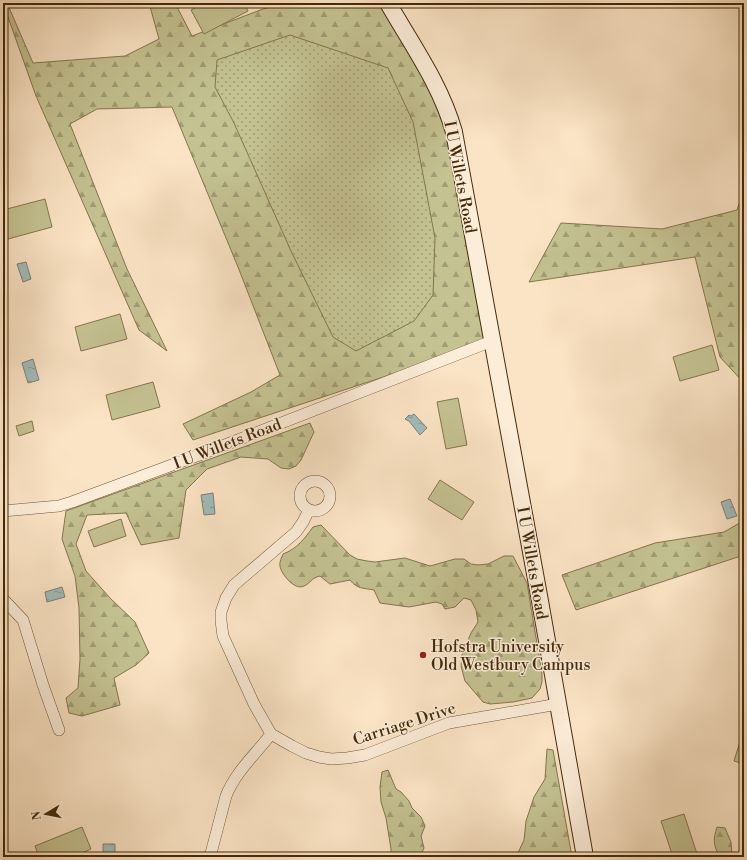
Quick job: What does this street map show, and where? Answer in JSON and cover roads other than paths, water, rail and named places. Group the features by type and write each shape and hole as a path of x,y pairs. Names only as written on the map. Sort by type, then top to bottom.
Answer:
{"street":[{"name":"I U Willets Road","path":"388,3 436,86 450,118 456,143 539,594 585,857"},
{"name":"I U Willets Road","path":"3,511 54,507 72,502 206,452 492,341"},
{"path":"210,857 230,786 239,771 260,749 271,734 254,704 223,636 221,612 226,598 234,585 296,532 309,510"},
{"path":"3,599 23,620 43,686 59,730"},
{"name":"Carriage Drive","path":"271,734 306,753 331,759 347,758 365,754 449,723 558,704"}],"water":[{"path":"26,262 31,279 23,282 17,264"},
{"path":"33,359 39,380 28,383 22,363"},
{"path":"414,414 427,428 420,435 409,421 405,419 409,415 411,416"},
{"path":"213,493 215,514 204,515 201,495"},
{"path":"730,499 737,516 727,519 721,502"},
{"path":"62,587 65,597 47,602 45,592"},
{"path":"103,844 115,844 115,857 103,857"}],"place":[{"name":"Hofstra University Old Westbury Campus","path":"423,655"}]}
